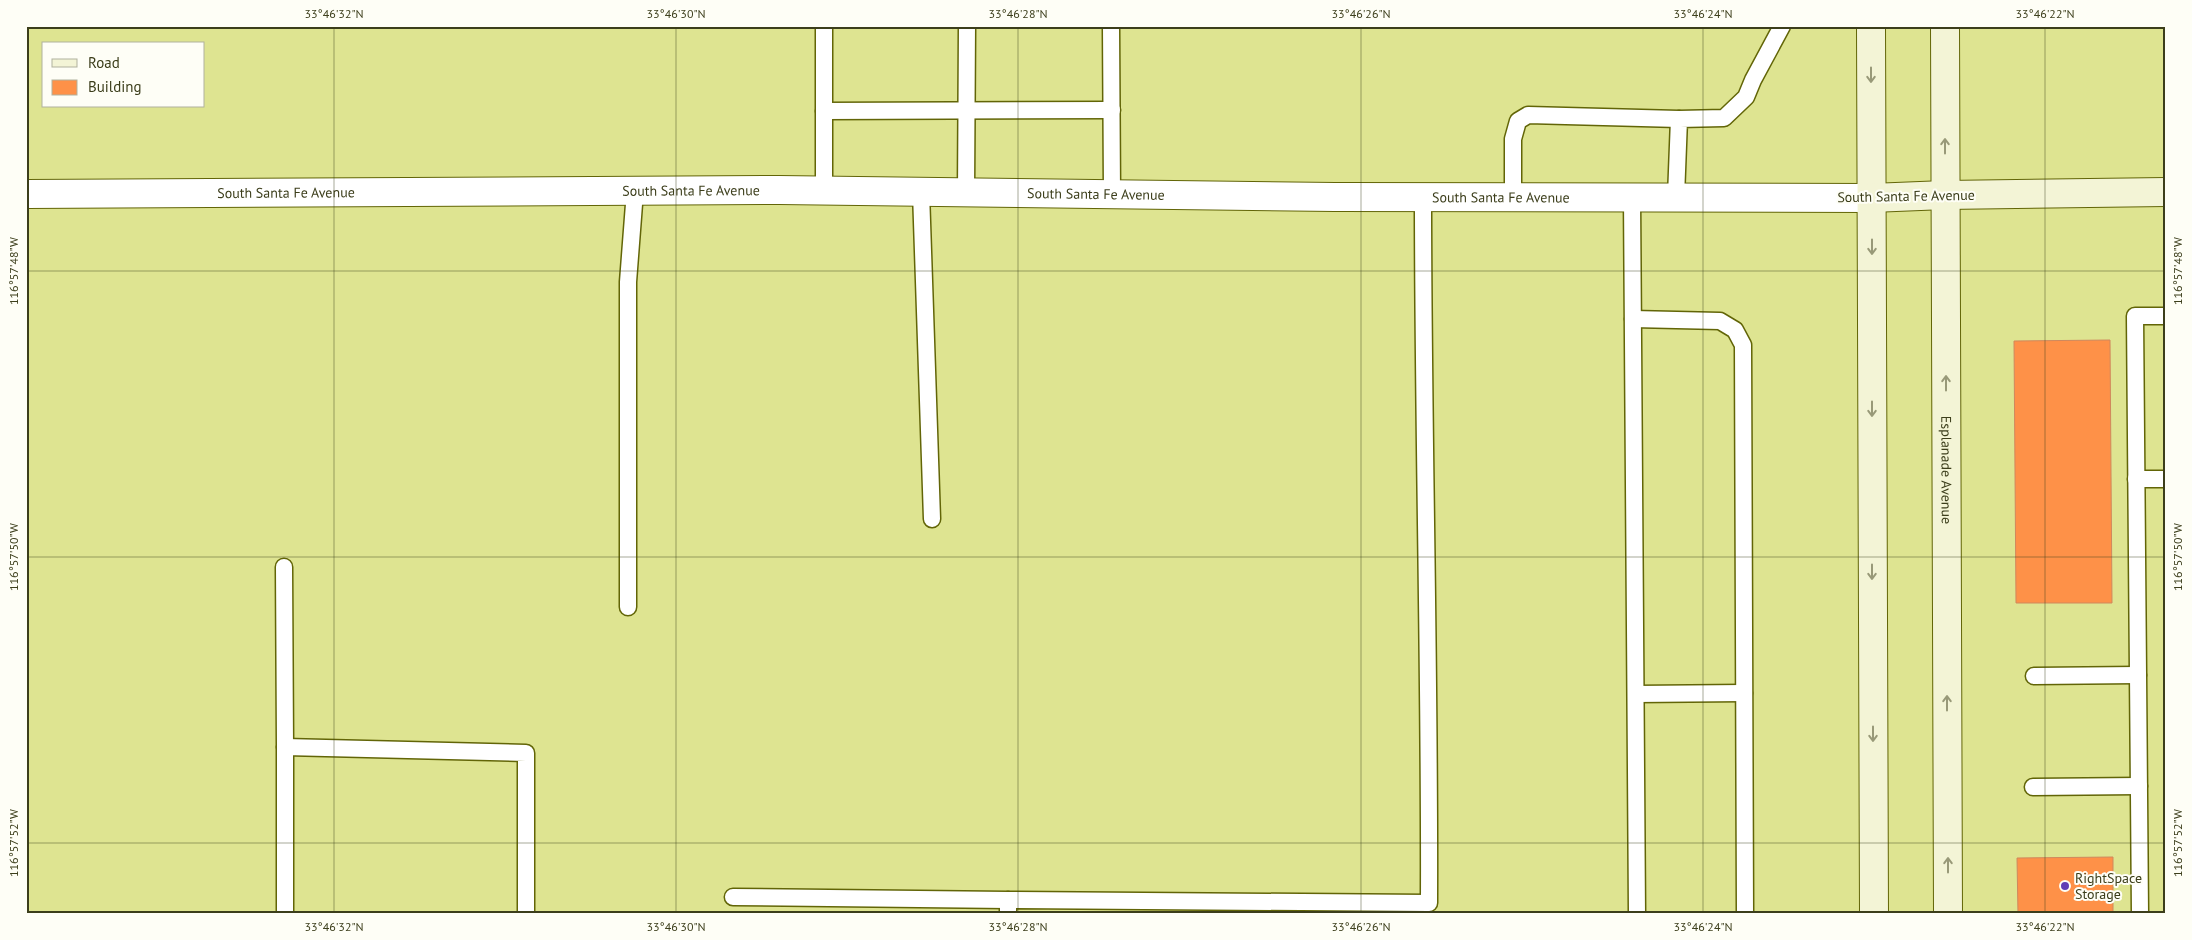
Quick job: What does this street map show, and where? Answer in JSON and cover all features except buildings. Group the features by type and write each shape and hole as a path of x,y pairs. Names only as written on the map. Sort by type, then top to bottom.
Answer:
{"main road":[{"path":"1871,26 1874,914"},
{"name":"Esplanade Avenue","path":"1945,26 1948,914"},
{"name":"South Santa Fe Avenue","path":"1872,198 1945,195 2166,192"}],"street":[{"name":"South Santa Fe Avenue","path":"26,194 824,190 1424,197 1872,198"}],"lane":[{"path":"824,26 824,190"},
{"path":"966,192 967,26"},
{"path":"1111,26 1112,194"},
{"path":"1513,197 1513,139 1518,121 1528,115 1679,119 1724,118 1746,97 1752,80 1782,26"},
{"path":"824,111 1112,110"},
{"path":"1676,197 1679,119"},
{"path":"628,608 628,282 635,191"},
{"path":"921,192 932,520"},
{"path":"733,897 1008,907 1429,903 1430,719 1426,635 1424,197"},
{"path":"1632,197 1637,914"},
{"path":"2140,914 2135,316 2166,316"},
{"path":"1633,319 1720,321 1735,330 1743,345 1745,914"},
{"path":"2136,479 2166,479"},
{"path":"284,567 285,914"},
{"path":"2034,676 2138,675"},
{"path":"1636,694 1744,693"},
{"path":"285,747 526,753 526,914"},
{"path":"2033,787 2139,786"}],"place":[{"name":"RightSpace Storage","path":"2065,886"}]}
